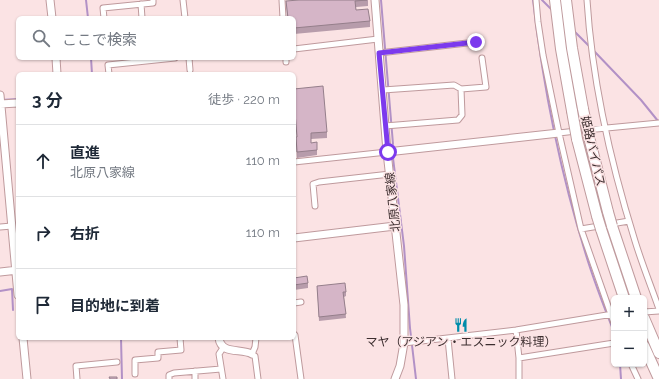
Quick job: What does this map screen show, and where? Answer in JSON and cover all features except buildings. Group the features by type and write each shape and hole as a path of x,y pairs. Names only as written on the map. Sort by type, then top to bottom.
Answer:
{"highway":[{"name":"姫路バイパス","path":"555,0 561,49 577,139 597,216 623,295"},
{"name":"姫路バイパス","path":"566,0 572,48 589,137 612,226 635,295"},
{"path":"647,325 658,349"},
{"path":"647,353 659,379"}],"street":[{"path":"50,0 52,16"},
{"path":"104,16 103,8 153,3 153,0"},
{"path":"183,0 185,16"},
{"path":"282,0 283,16"},
{"name":"北原八家線","path":"375,0 385,126 404,305 404,343 400,366 395,379"},
{"path":"536,0 543,55 581,229 611,311"},
{"path":"586,0 589,34 605,129 635,242 659,310 647,312"},
{"path":"141,4 142,16"},
{"path":"296,49 378,40"},
{"path":"379,53 476,42"},
{"path":"383,90 454,84 460,89 486,87 482,58"},
{"path":"56,60 57,72"},
{"path":"107,60 109,72"},
{"path":"108,65 146,60"},
{"path":"189,60 190,70"},
{"path":"385,126 458,120 462,115 460,89"},
{"path":"0,95 16,261"},
{"path":"0,104 16,103"},
{"path":"296,162 659,123"},
{"path":"315,206 313,184 319,182 390,174"},
{"path":"581,229 629,221"},
{"path":"0,227 12,226"},
{"path":"296,238 396,226"},
{"path":"0,272 16,270"},
{"path":"296,303 301,302"},
{"path":"404,343 516,330 611,314"},
{"path":"516,330 519,358 519,379"},
{"path":"448,339 452,379"},
{"path":"23,340 27,379"},
{"path":"135,374 134,360 158,358 158,352 181,350 180,340"},
{"path":"219,340 219,343 223,348 228,350 247,351 255,356 258,379"},
{"path":"252,354 256,340"},
{"path":"296,340 301,379"},
{"path":"519,358 611,343"},
{"path":"223,348 219,354 223,379"},
{"path":"77,379 76,366 117,362"},
{"path":"632,367 638,379"},
{"path":"169,379 169,375 174,373 221,369"},
{"path":"195,371 195,379"}],"waterway":[{"path":"86,0 88,16"},
{"path":"381,0 393,144"},
{"path":"533,0 547,97 560,161 589,265 614,331"},
{"path":"542,0 552,10"},
{"path":"574,31 591,48"},
{"path":"594,51 641,100 658,121"},
{"path":"91,60 92,72"},
{"path":"1,100 16,99"},
{"path":"393,158 404,246 410,328 416,379"},
{"path":"0,291 12,289 13,310"},
{"path":"121,340 122,379"},
{"path":"620,367 621,379"}],"place":[{"name":"マヤ（アジアン・エスニック料理）","path":"461,325"}],"route":[{"path":"388,152 379,53 476,42"}]}
